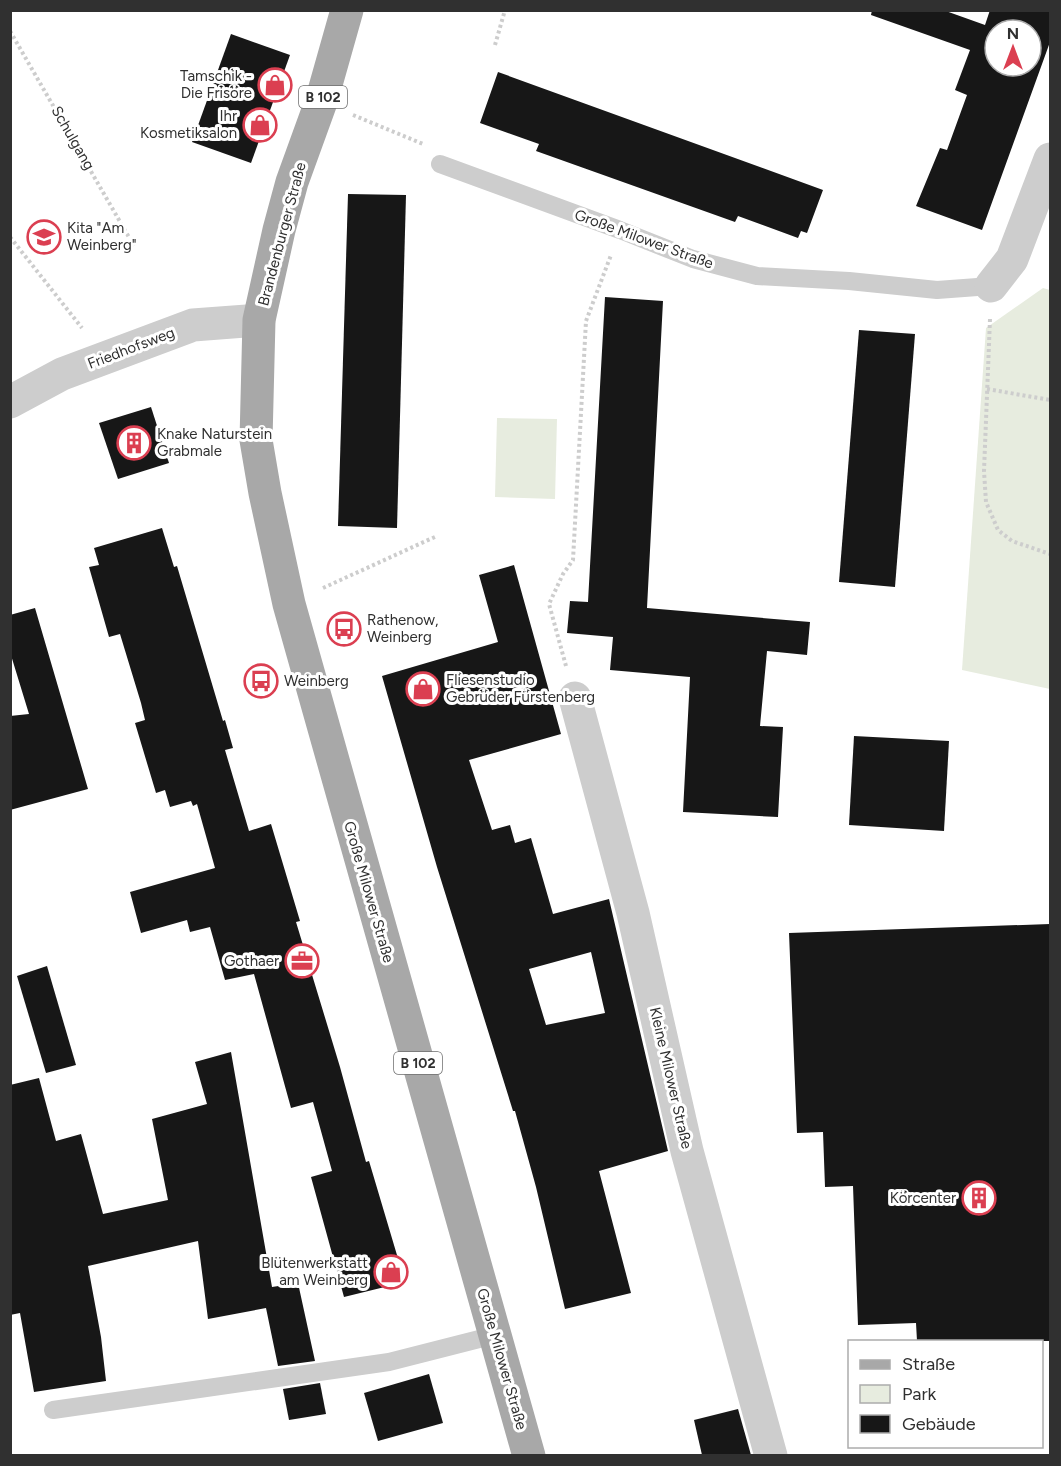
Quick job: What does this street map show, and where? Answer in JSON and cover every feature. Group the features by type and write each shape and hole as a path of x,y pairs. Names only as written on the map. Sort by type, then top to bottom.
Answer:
{"main road":[{"name":"Brandenburger Straße","path":"259,320 292,182 321,102 347,10"},
{"name":"Große Milower Straße","path":"259,320 256,440 289,604 529,1455"}],"street":[{"path":"991,286 1012,259 1050,159"},
{"name":"Friedhofsweg","path":"10,402 62,374 193,325 259,320"},
{"name":"Kleine Milower Straße","path":"575,698 633,913 687,1151 771,1455"}],"lane":[{"name":"Große Milower Straße","path":"440,164 693,259 757,276 849,281 937,290 991,286"},
{"path":"54,1410 389,1362 495,1335"}],"path":[{"path":"495,45 505,10"},
{"name":"Schulgang","path":"10,31 134,246"},
{"path":"321,102 430,146 440,164"},
{"path":"575,698 549,604 563,574 573,560 586,321 620,230"},
{"path":"10,237 104,358"},
{"path":"989,336 984,471 986,502 998,530 1012,541 1050,554"},
{"path":"987,389 1050,400"},
{"path":"289,604 437,536"}],"green space":[{"path":"1043,288 1050,290 1050,689 962,670 986,328"},
{"path":"497,418 557,419 555,499 495,497"}],"building":[{"path":"872,10 943,10 983,24 983,78 1037,78 982,230 916,206 940,148 947,150 967,95 955,90 970,50 871,15"},
{"path":"990,10 1050,10 1050,42 1043,61 1043,18 987,18"},
{"path":"231,34 290,55 251,163 192,142"},
{"path":"498,72 823,190 807,233 801,231 798,238 738,216 735,222 536,151 539,144 480,123"},
{"path":"348,194 406,195 397,528 338,526"},
{"path":"605,297 663,301 647,608 810,622 807,655 767,651 760,726 783,727 778,817 683,812 690,677 610,670 613,637 567,633 570,601 588,602"},
{"path":"859,330 915,334 895,587 839,582"},
{"name":"Knake Naturstein Grabmale","path":"151,407 169,463 118,479 99,423"},
{"path":"162,528 174,567 177,566 223,721 225,720 233,748 225,750 249,831 271,824 300,921 296,922 366,1162 369,1161 405,1282 344,1297 311,1177 332,1171 313,1102 291,1108 254,974 225,980 210,927 190,932 187,920 141,933 130,892 215,868 197,804 193,806 191,801 170,807 165,790 156,793 135,723 145,720 141,703 120,634 109,637 89,567 99,565 94,548"},
{"path":"514,565 561,734 469,760 492,830 510,825 515,843 531,838 553,914 609,899 668,1151 599,1171 631,1293 565,1309 515,1111 513,1111 437,867 382,676 498,642 479,575","holes":["591,952 605,1013 546,1025 529,969"]},
{"path":"35,608 88,789 10,810 10,716 29,714 10,652 10,615"},
{"path":"854,736 949,741 944,831 849,825"},
{"name":"Körcenter","path":"1050,924 1050,1341 917,1340 916,1323 858,1325 853,1186 825,1187 823,1132 797,1133 789,933"},
{"path":"47,966 76,1065 46,1073 17,976"},
{"path":"231,1052 272,1287 298,1283 315,1361 278,1366 266,1308 208,1319 198,1241 88,1266 101,1337 106,1381 34,1392 20,1313 10,1315 10,1085 39,1078 56,1141 81,1134 103,1214 168,1200 152,1119 207,1104 195,1062"},
{"path":"429,1374 443,1423 378,1441 364,1393"},
{"path":"320,1383 326,1414 289,1420 283,1389"},
{"path":"738,1409 751,1455 702,1455 694,1420"}],"place":[{"name":"Tamschik - Die Frisöre","path":"275,85"},
{"name":"Ihr Kosmetiksalon","path":"260,125"},
{"name":"Kita \"Am Weinberg\"","path":"44,237"},
{"name":"Knake Naturstein Grabmale","path":"134,443"},
{"name":"Rathenow, Weinberg","path":"344,629"},
{"name":"Weinberg","path":"261,681"},
{"name":"Fliesenstudio Gebrüder Fürstenberg","path":"423,689"},
{"name":"Gothaer","path":"302,961"},
{"name":"Körcenter","path":"979,1198"},
{"name":"Blütenwerkstatt am Weinberg","path":"391,1272"}]}
